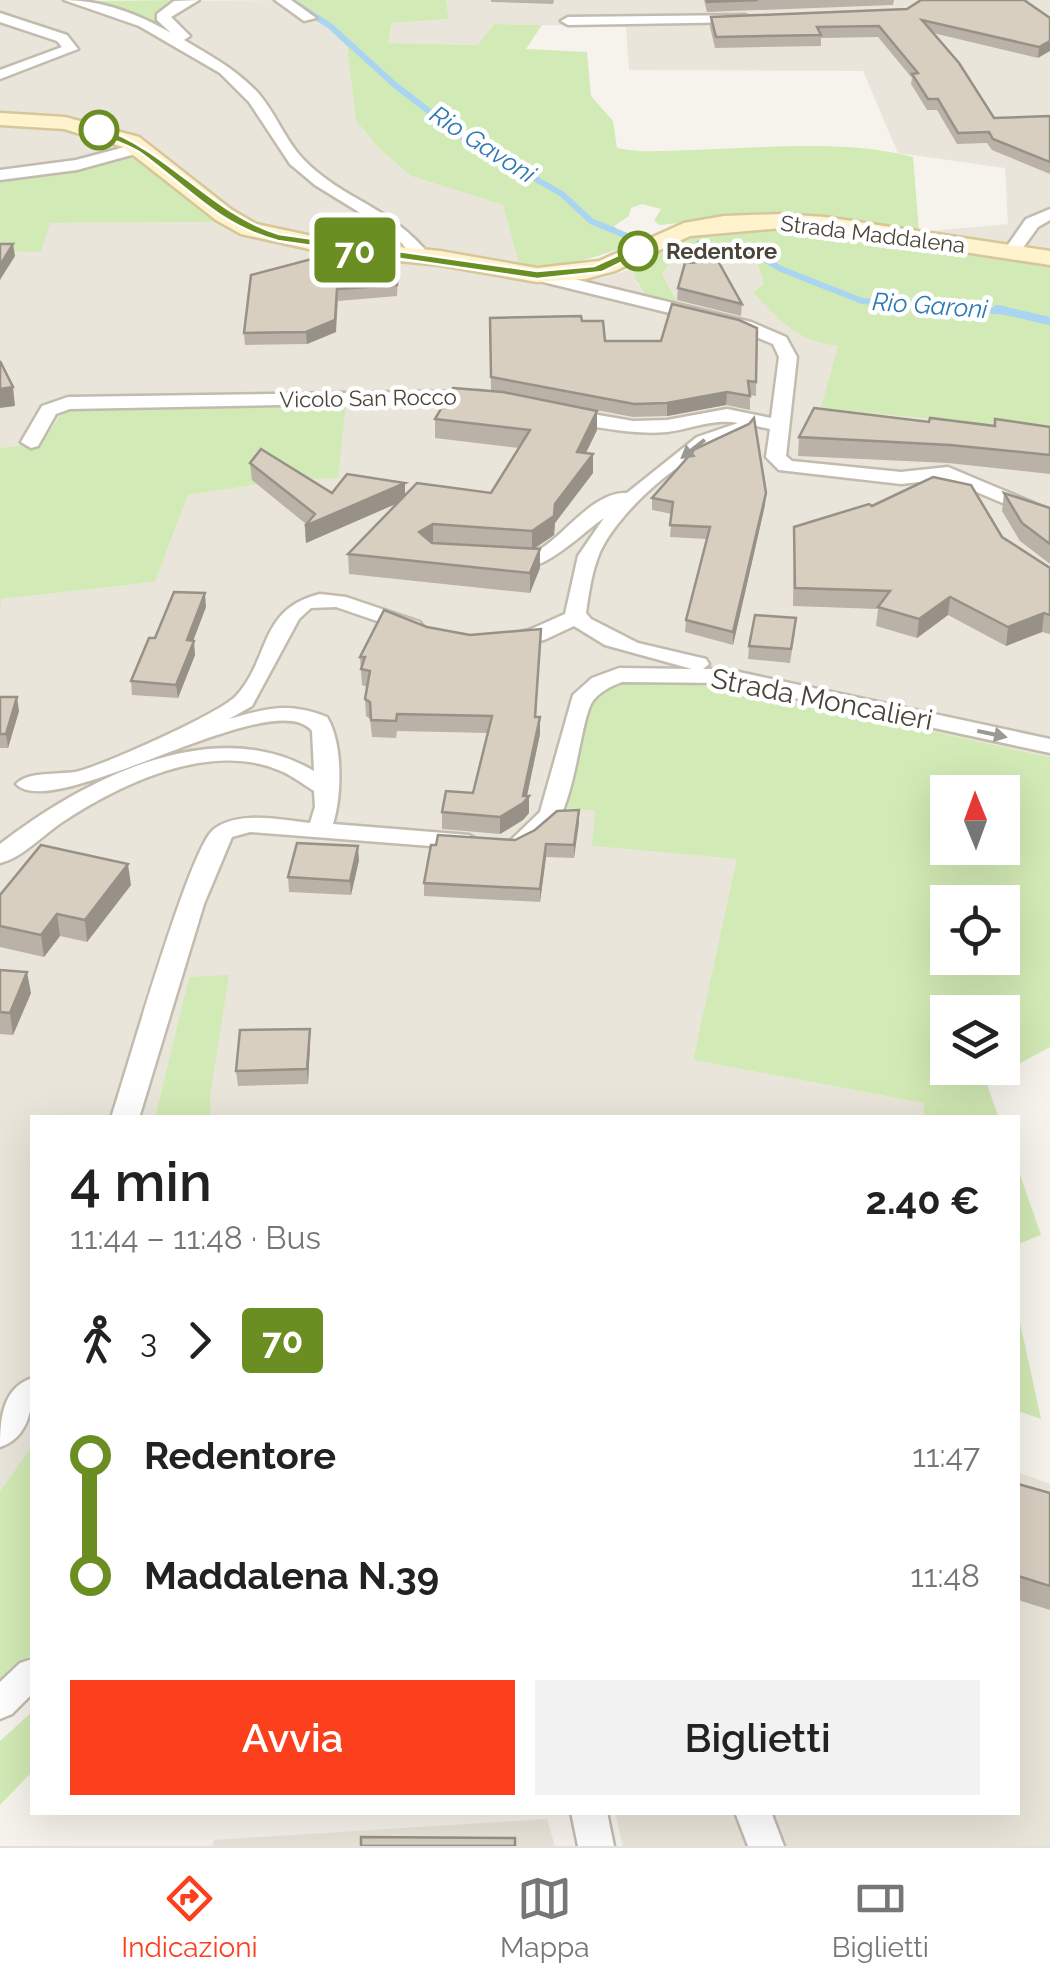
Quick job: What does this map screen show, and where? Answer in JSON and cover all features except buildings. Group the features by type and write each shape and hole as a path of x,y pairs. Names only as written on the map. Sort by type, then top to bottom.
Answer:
{"street":[{"path":"71,0 144,23 225,70 248,90 296,161 321,182 399,228 424,256"},
{"path":"192,0 162,17 194,46 194,52"},
{"path":"282,0 308,18"},
{"path":"0,17 62,38 71,49 0,75"},
{"path":"568,21 768,19"},
{"name":"Strada Maddalena","path":"0,119 99,130 140,148 224,215 249,229 336,248 424,256 537,275 745,326 780,341 788,358 776,451"},
{"path":"0,175 77,165 140,148"},
{"path":"1011,252 1032,223 1050,214"},
{"name":"Strada Maddalena","path":"537,275 586,272 607,266 684,230 762,221 825,224 1050,258"},
{"name":"Strada Maddalena","path":"586,272 642,300"},
{"name":"Vicolo San Rocco","path":"30,442 49,410 68,403 452,396 504,401"},
{"path":"538,409 633,427 667,426 724,415 780,425"},
{"path":"478,558 536,560 554,552 584,522 642,488 720,430 751,430 776,451 780,462 797,469 900,478 937,472 963,477 1050,517"},
{"path":"963,477 985,511"},
{"path":"642,488 596,542 580,585 577,616 588,629 609,638 704,665 726,676"},
{"path":"170,744 244,701 290,616 304,604 340,601 435,636"},
{"path":"489,642 522,640 577,616"},
{"name":"Strada Moncalieri","path":"126,1115 192,904 218,838 224,832 249,826 495,844 532,836 552,814 581,700 600,683 619,675 726,676 1050,746"},
{"path":"28,784 83,778 170,744 268,715 309,716 319,722 323,731 326,807 319,831"},
{"path":"0,856 98,792 144,770 181,759 246,757 302,773 326,788"},
{"path":"0,1435 30,1393"},
{"path":"0,1704 30,1675"},
{"path":"590,1815 596,1846"},
{"path":"754,1815 766,1846"}],"shaded area":[{"path":"0,0 92,0 153,23 176,37 159,18 161,9 177,1 287,0 326,26 347,47 356,121 379,148 411,176 503,205 519,264 403,248 347,247 262,226 88,166 0,180"},
{"path":"446,0 1050,0 1050,252 919,232 1008,224 1005,168 898,153 863,71 629,70 626,27 494,24 479,45 388,43 392,23 449,19"},
{"path":"218,222 265,241 446,264 539,283 603,278 640,266 637,284 647,293 675,296 662,274 669,264 717,260 757,263 764,283 753,291 838,346 1050,388 1050,757 694,680 566,808 595,811 593,846 738,859 693,1060 924,1103 923,1115 211,1115 189,977 155,1115 30,1115 30,1449 0,1491 0,599 155,582 188,495 288,480 346,405 64,410 41,443 0,448 0,251 50,223"},
{"path":"1020,1473 1050,1484 1050,1846 623,1846 615,1815 1020,1815"},
{"path":"547,1819 555,1846 212,1846 214,1840"}],"green space":[{"path":"182,0 161,9 159,18 176,37 153,23 89,1"},
{"path":"287,0 446,0 449,19 392,23 388,43 478,45 494,24 542,25 526,49 587,52 591,96 613,121 617,148 656,151 832,146 913,157 919,232 765,214 660,225 654,221 661,209 642,204 631,208 629,216 614,226 632,243 577,261 519,264 503,205 411,176 379,148 356,121 347,47 326,26"},
{"path":"137,155 218,222 50,223 41,252 0,251 0,180"},
{"path":"758,229 843,233 1050,265 1050,430 821,408 838,346 811,340 772,312 753,292 764,283 757,263 717,260 669,264 662,274 679,304 648,298 634,277 656,253 672,245 707,235"},
{"path":"346,404 338,478 288,480 188,495 155,582 1,599 0,610 0,448 41,443 64,410"},
{"path":"629,680 694,680 1050,757 1050,1047 1020,1063 1020,995 930,995 930,1085 987,1085 998,1115 923,1115 924,1103 693,1060 737,859 592,846 595,811 565,808 590,702 612,684"},
{"path":"229,975 210,1097 211,1115 155,1115 189,977"},
{"path":"1020,1175 1041,1235 1020,1243"},
{"path":"1020,1322 1041,1419 1020,1412"},
{"path":"30,1449 30,1656 0,1681 0,1491"},
{"path":"30,1714 30,1774 0,1805 0,1741"}],"waterway":[{"name":"Rio Gavoni","path":"290,0 330,26 395,85 465,139 562,194 591,221 634,239"},
{"name":"Rio Garoni","path":"699,243 754,253 781,269 862,301 1009,312"},
{"name":"Rio Garoni","path":"997,309 1050,321"}],"bus line":[{"name":"70","path":"99,130 140,148 224,215 249,229 278,238 440,258 537,275 597,270 638,251"}],"place":[{"name":"Redentore","path":"638,251"}]}
